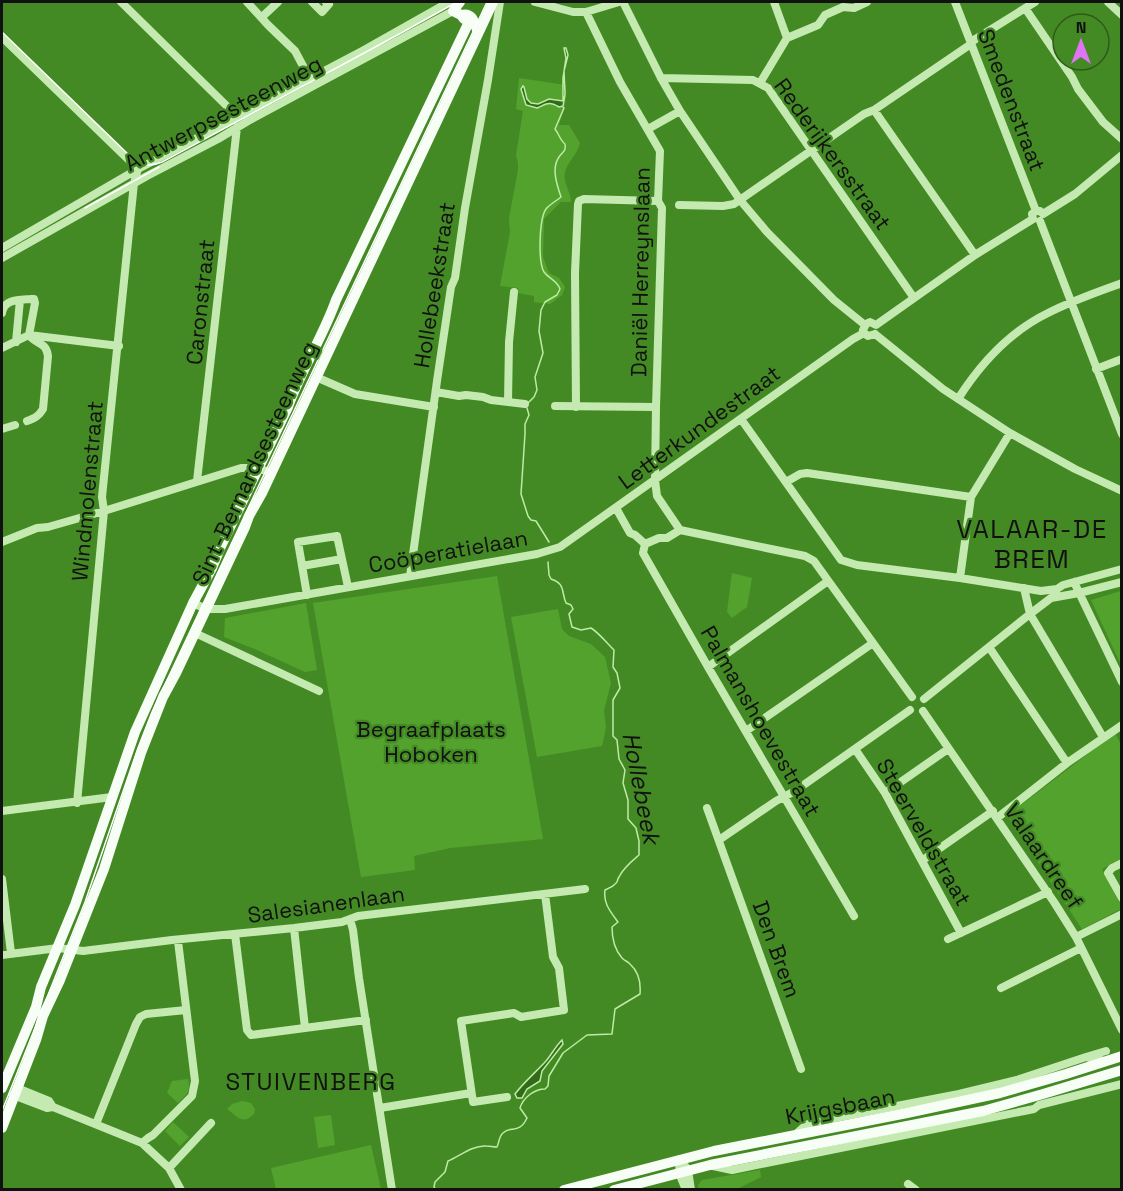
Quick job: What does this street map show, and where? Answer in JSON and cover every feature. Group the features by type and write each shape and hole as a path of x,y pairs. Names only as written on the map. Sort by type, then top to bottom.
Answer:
{"main road":[{"name":"Antwerpsesteenweg","path":"459,13 460,2"},
{"name":"Sint-Bernardsesteenweg","path":"459,13 493,2"},
{"name":"Sint-Bernardsesteenweg","path":"2,1128 44,1016 104,869 141,753 164,697 477,36 477,30 459,13"},
{"name":"Sint-Bernardsesteenweg","path":"3,1082 22,1042 38,1002 41,987 75,905 135,732 316,343 331,317 341,290 378,211 430,105 459,13"},
{"name":"Krijgsbaan","path":"564,1190 680,1159 969,1100 1038,1082 1105,1056 1122,1056"},
{"name":"Krijgsbaan","path":"614,1190 710,1165 1041,1100 1122,1070"}],"street":[{"path":"121,2 238,117"},
{"path":"247,2 295,51 310,78"},
{"path":"262,17 278,2"},
{"path":"312,2 322,12 329,4 326,2"},
{"name":"Hollebeekstraat","path":"410,576 451,287 455,278 500,2"},
{"path":"535,2 573,12 586,12 621,2 680,111 740,200 767,232 834,300 865,329 870,322 875,329 958,399 1010,433 1083,473 1122,491"},
{"path":"774,2 787,38"},
{"path":"760,83 787,38 818,25 825,15 843,7 854,8 867,2"},
{"name":"Smedenstraat","path":"955,2 1122,434"},
{"path":"679,205 723,207 734,204 864,114 1016,12 1035,2"},
{"path":"1108,2 1122,15"},
{"path":"1025,8 1078,89 1103,122 1122,140"},
{"name":"Daniël Herreynslaan","path":"586,12 620,82 660,151 658,201 662,208 656,480 657,496 680,530"},
{"name":"Antwerpsesteenweg","path":"2,258 237,127 438,20 459,13"},
{"name":"Antwerpsesteenweg","path":"2,248 138,170 394,32 459,13"},
{"path":"2,37 138,170"},
{"name":"Rederijkersstraat","path":"661,78 753,80 768,88 914,298"},
{"path":"873,110 975,255"},
{"path":"648,129 680,111"},
{"name":"Caronstraat","path":"197,481 237,127"},
{"path":"875,329 975,255 1075,195 1122,155"},
{"name":"Windmolenstraat","path":"77,803 104,511 102,497 138,170"},
{"path":"576,407 576,273 579,201 584,199 658,201"},
{"path":"958,399 973,376 992,354 1020,329 1046,313 1122,283"},
{"path":"508,402 509,342 514,292"},
{"path":"2,313 4,304 34,299 29,335"},
{"path":"16,342 20,300"},
{"name":"Letterkundestraat","path":"553,550 656,480 865,329"},
{"path":"27,420 40,414 43,409 48,356 46,347 30,338 29,335"},
{"path":"2,348 29,335 118,346"},
{"path":"1096,369 1122,359"},
{"path":"316,377 355,394 434,407"},
{"path":"436,392 525,404"},
{"path":"555,406 656,407"},
{"path":"741,419 841,560 875,568 1041,591 1058,589"},
{"path":"2,429 15,425"},
{"path":"960,578 971,497 1010,433"},
{"path":"2,542 37,528 104,511 244,467 271,472"},
{"path":"786,482 800,474 807,473 971,497"},
{"path":"616,508 630,533 645,544 659,538 667,538 680,530 806,556 814,561 912,697"},
{"name":"Coöperatielaan","path":"307,594 298,542 337,536 348,587"},
{"name":"Palmanshoevestraat","path":"645,544 643,553 854,915"},
{"name":"Coöperatielaan","path":"206,609 225,609 553,550"},
{"name":"Coöperatielaan","path":"302,566 342,559"},
{"path":"924,699 1051,598 1063,585 1122,569"},
{"path":"708,667 828,581"},
{"path":"1074,582 1122,682"},
{"path":"1051,598 1122,582"},
{"path":"1023,588 1029,614 1103,737"},
{"path":"194,603 206,609"},
{"path":"195,633 319,691"},
{"path":"746,731 873,643"},
{"path":"989,647 1066,763"},
{"path":"910,710 918,713 926,706 924,699 918,696 912,697"},
{"path":"910,710 909,702 912,697"},
{"path":"719,840 795,791 910,710"},
{"name":"Valaardreef","path":"922,711 1048,892 1076,937 1122,1030"},
{"path":"923,860 995,814 1103,737 1120,729"},
{"name":"Steerveldstraat","path":"855,749 885,794 961,933"},
{"path":"885,794 948,749"},
{"path":"2,812 112,797"},
{"name":"Den Brem","path":"707,808 801,1069"},
{"path":"1122,863 1108,873 1122,898"},
{"path":"2,879 11,953"},
{"name":"Salesianenlaan","path":"72,950 83,951 294,928 342,922 358,916 585,889"},
{"path":"948,939 1048,892"},
{"path":"507,1097 473,1102 461,1021 514,1013 521,1017 564,1010 559,968 553,957 545,894"},
{"path":"1076,937 1122,914"},
{"path":"350,919 392,1190"},
{"path":"294,928 305,1028"},
{"path":"235,934 247,1032 250,1035 366,1020"},
{"path":"142,1143 192,1096 195,1081 178,940"},
{"path":"2,955 58,948 72,950"},
{"path":"1001,988 1081,948"},
{"path":"96,1124 136,1024 141,1017 146,1014 186,1009"},
{"path":"795,1134 814,1122 959,1094 1017,1080 1086,1057 1105,1056"},
{"path":"1041,1100 1122,1084"},
{"path":"15,1092 47,1108 53,1107 142,1143 169,1168 181,1190"},
{"path":"380,1108 471,1093"},
{"path":"169,1168 211,1123"},
{"path":"680,1159 691,1190"},
{"path":"684,1172 686,1190"},
{"path":"908,1184 916,1190"}],"green space":[{"path":"519,78 566,85 565,105 559,125 569,125 580,143 565,173 565,182 571,202 561,202 544,219 543,257 549,273 559,278 565,287 562,295 550,304 534,302 534,296 518,293 518,288 500,286 518,170 516,155 523,111 516,109"},
{"path":"732,573 752,578 747,607 732,618 727,612"},
{"name":"Begraafplaats Hoboken","path":"497,576 543,839 450,848 414,856 415,870 361,877 313,603"},
{"path":"1122,591 1121,665 1091,600"},
{"path":"306,603 317,670 305,672 224,637 225,618"},
{"path":"558,609 562,629 569,636 591,644 605,657 611,683 604,710 606,728 602,746 537,757 511,617"},
{"path":"1115,733 1121,745 1121,859 1102,869 1121,909 1082,929 1007,816"},
{"path":"188,1079 187,1092 178,1103 167,1093 172,1081"},
{"path":"242,1101 251,1103 255,1109 250,1118 243,1120 227,1109 232,1104"},
{"path":"331,1115 335,1145 318,1148 314,1117"},
{"path":"173,1122 189,1137 180,1146 165,1131"},
{"path":"371,1145 381,1189 276,1189 271,1168"},
{"path":"760,1170 761,1177 737,1189 699,1189 698,1185 702,1180"}],"shaded area":[{"path":"564,48 568,55 564,71 566,58"},
{"path":"564,71 563,106 548,104 537,108 526,105 521,89 523,86 527,99 531,103 538,104 549,99 563,101"},
{"path":"562,1040 563,1044 542,1071 540,1081 527,1089 522,1098 517,1098 515,1094"}],"waterway":[{"name":"Hollebeek","path":"528,403 537,390 535,377 543,353 539,331 541,310 545,302 557,295 560,289 544,272 540,240 546,209 561,197 555,166 565,150 565,144 555,129 563,107"},
{"name":"Hollebeek","path":"527,408 529,415 525,424 521,494 528,516 531,520 536,521 549,542"},
{"name":"Hollebeek","path":"436,1190 435,1182 445,1172 448,1161 476,1147 497,1147 503,1133 521,1126 527,1118 520,1108 521,1104 530,1095 548,1086 549,1076 563,1053 587,1035 612,1034 615,1009 640,994 640,981 637,974 633,967 619,955 615,947 612,927 618,922 605,899 605,890 616,883 623,871 639,855 636,828 628,819 628,800 623,783 625,770 619,759 617,740 613,736 613,700 620,688 617,673 613,667 614,650 591,628 581,630 572,627 569,614 573,609 566,603 559,583 551,579 548,562"}],"tram line":[{"path":"2,32 129,155 141,163 152,165 162,162 457,2"},
{"path":"2,1111 85,902 152,712 487,2"},
{"path":"85,208 159,167"}],"district":[{"name":"VALAAR-DE BREM","path":"1032,544"},
{"name":"STUIVENBERG","path":"311,1082"}]}
